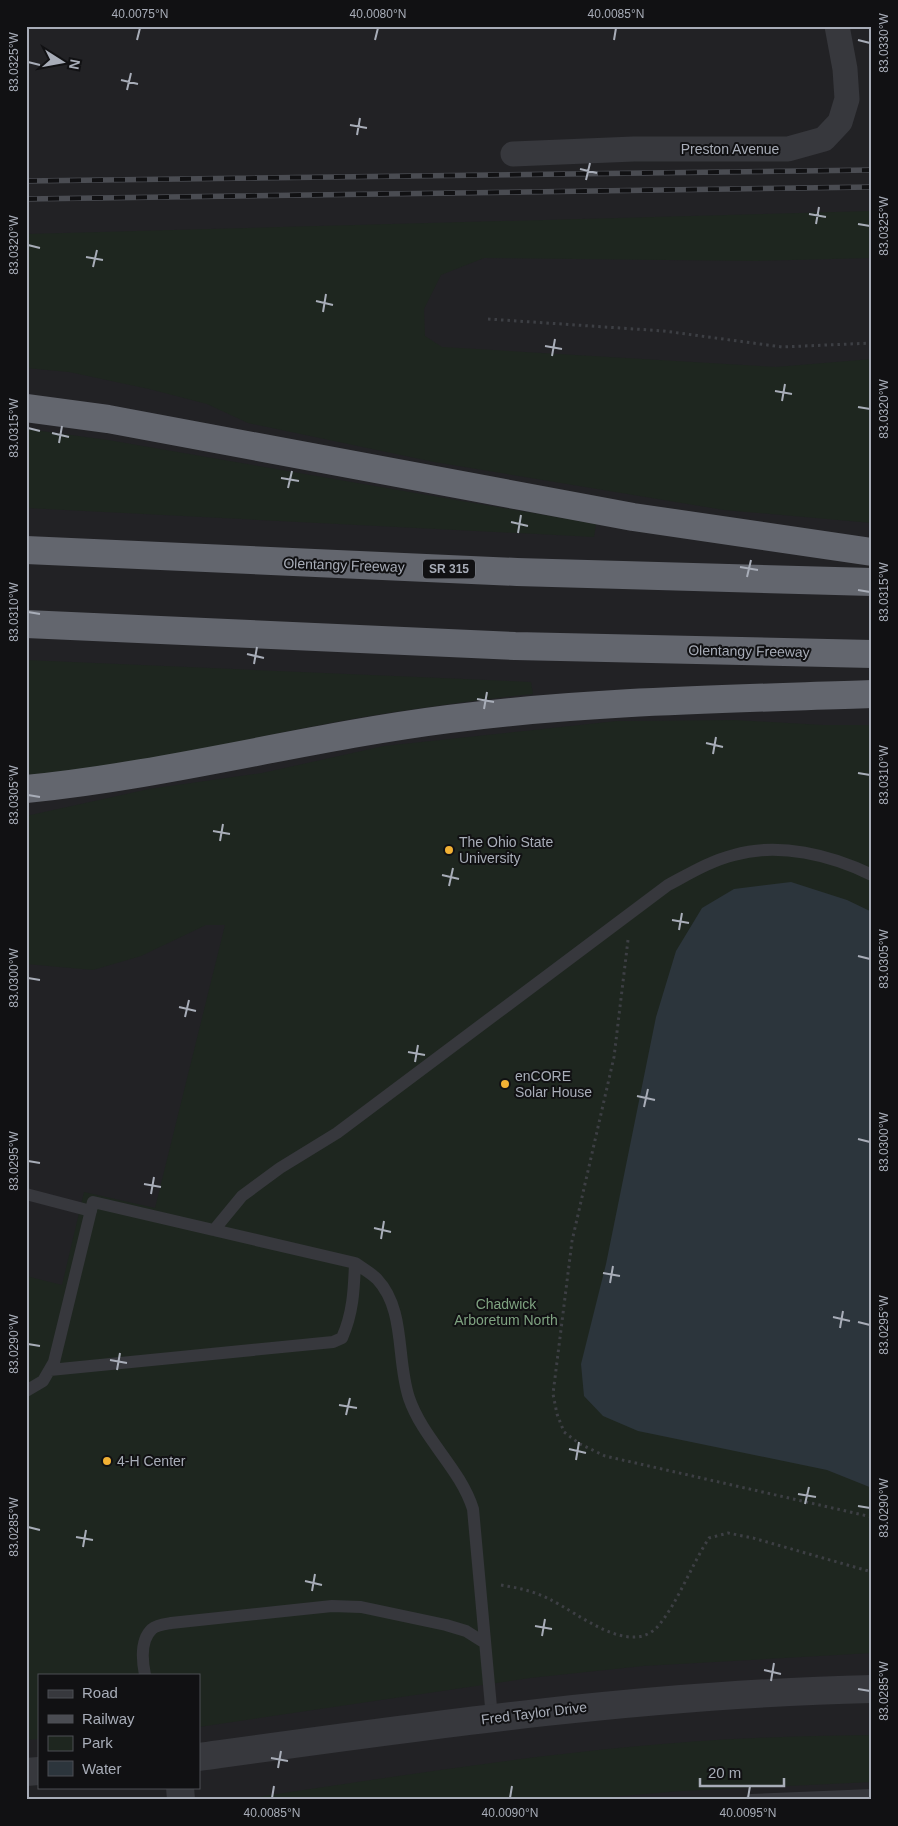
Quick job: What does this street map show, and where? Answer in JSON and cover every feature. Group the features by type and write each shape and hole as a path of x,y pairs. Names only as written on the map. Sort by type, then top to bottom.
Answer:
{"highway":[{"path":"26,408 108,419 633,517 872,552"},
{"name":"Olentangy Freeway","path":"26,550 517,572 872,582"},
{"name":"Olentangy Freeway","path":"26,624 515,646 872,654"},
{"path":"26,789 168,769 277,746 448,719 603,703 872,694"}],"street":[{"name":"Preston Avenue","path":"513,154 634,148 788,150 824,139 840,122 847,99 845,69 837,26"},
{"name":"Fred Taylor Drive","path":"200,1757 492,1718 638,1701 784,1691 872,1689"}],"lane":[{"path":"214,1230 242,1196 280,1168 337,1133 668,885 708,864 743,853 760,850 795,851 831,859 872,875"},
{"path":"26,1194 91,1211"},
{"path":"26,1391 43,1381 54,1362 93,1202 355,1263 376,1278 390,1296 396,1316 409,1397 417,1416 467,1491 473,1509 492,1718"},
{"path":"50,1370 333,1342 342,1338 349,1323 354,1302 355,1263"},
{"path":"145,1674 143,1652 146,1638 153,1628 171,1623 332,1606 361,1607 406,1615 466,1631 485,1643"},
{"path":"751,1800 872,1795"}],"path":[{"path":"488,319 664,330 782,347 872,343"},
{"path":"631,913 614,1057 580,1197 563,1296 553,1394 557,1414 564,1432 580,1444 606,1456 872,1518"},
{"path":"480,1583 533,1592 550,1599 601,1629 624,1636 642,1636 659,1626 709,1538 728,1533 753,1538 872,1572"}],"shaded area":[{"name":"The Ohio State University","path":"26,26 872,26 872,1800 26,1800"}],"green space":[{"path":"872,211 872,258 757,261 484,258 441,275 424,309 425,336 442,347 776,367 872,359 872,523 724,510 434,462 248,423 207,404 149,389 69,372 26,368 26,234"},
{"path":"26,429 108,440 596,524 594,537 26,508"},
{"path":"26,660 531,682 533,694 363,717 153,758 69,771 26,775"},
{"name":"Chadwick Arboretum North","path":"735,720 823,725 872,725 872,1653 643,1666 530,1678 200,1727 200,1674 38,1674 38,1739 26,1740 26,1276 62,1285 84,1192 155,1208 225,925 206,925 141,956 93,970 26,964 26,816 149,789 262,773 384,746 617,721"},
{"path":"872,1735 872,1782 681,1791 578,1800 252,1800 264,1796 570,1753 755,1738"}],"water":[{"path":"791,882 847,900 872,912 872,1488 827,1470 638,1431 603,1416 584,1396 581,1364 606,1264 656,1017 676,951 702,908 734,889"}],"railway":[{"path":"26,181 872,170"},
{"path":"26,199 872,187"}],"place":[{"name":"The Ohio State University","path":"449,850"},
{"name":"enCORE Solar House","path":"505,1084"},
{"name":"4-H Center","path":"107,1461"}]}
